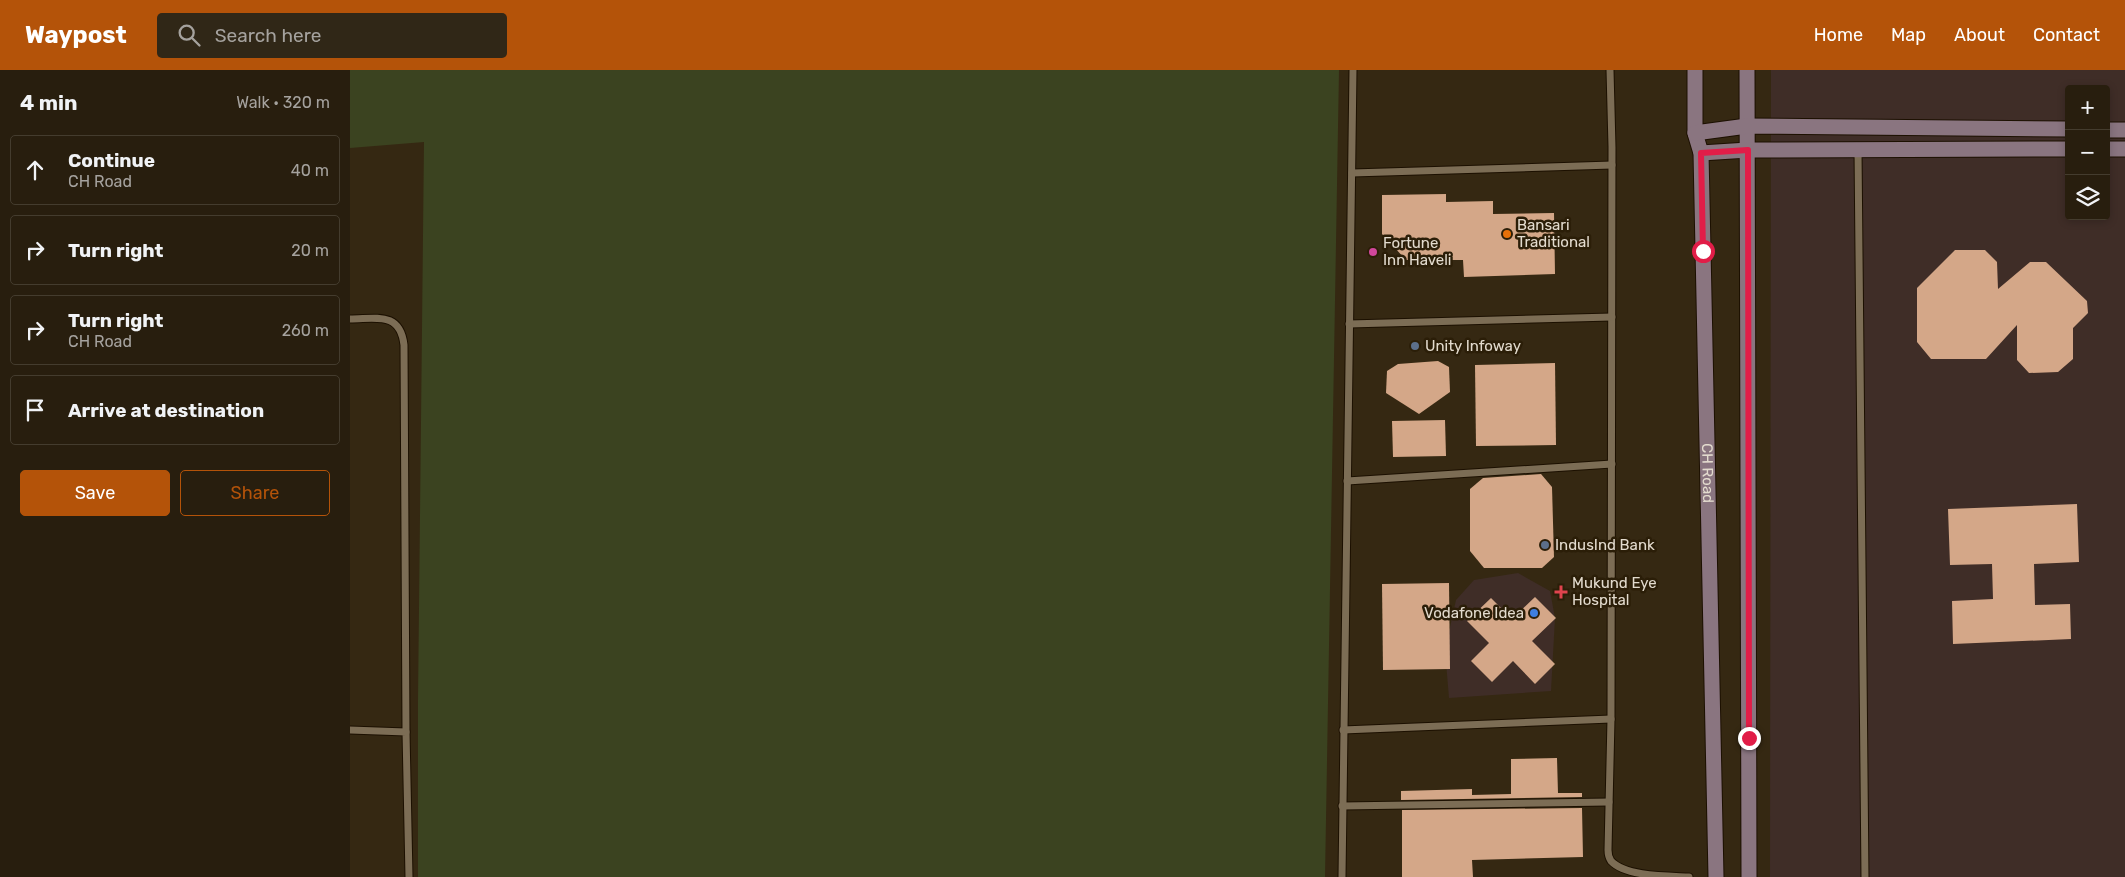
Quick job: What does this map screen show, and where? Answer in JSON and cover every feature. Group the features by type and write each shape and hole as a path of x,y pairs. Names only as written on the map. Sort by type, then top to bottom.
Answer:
{"street":[{"name":"CH Road","path":"1695,70 1695,133 1701,153 1716,877"},
{"path":"1747,70 1749,877"},
{"path":"1695,133 1747,126 2065,129"},
{"path":"2110,130 2125,130"},
{"path":"1701,153 1748,150 2065,149"},
{"path":"2110,149 2125,149"}],"lane":[{"path":"1342,877 1353,70"},
{"path":"1610,70 1612,165 1612,464 1611,719 1608,850 1610,860 1622,869 1646,874 1689,877"},
{"path":"1858,150 1865,877"},
{"path":"1352,173 1612,165"},
{"path":"1349,324 1612,317"},
{"path":"350,318 388,319 397,325 402,332 404,345 406,732 409,877"},
{"path":"1347,481 1612,464"},
{"path":"1343,730 1611,719"},
{"path":"350,730 406,732"},
{"path":"1342,806 1609,802"}],"shaded area":[{"path":"1771,70 2125,70 2125,877 1770,877"},
{"path":"1518,573 1550,591 1555,618 1551,691 1449,698 1445,650 1456,600 1474,580"}],"green space":[{"path":"350,70 1339,70 1325,877 418,877 424,142 350,148"}],"building":[{"path":"1446,194 1446,202 1493,201 1493,214 1554,213 1555,274 1464,277 1463,260 1406,260 1382,234 1382,195"},
{"path":"1955,250 1985,250 1997,262 1998,289 2030,262 2046,262 2087,301 2088,313 2073,328 2073,359 2058,372 2029,373 2017,360 2017,325 1986,359 1931,359 1917,342 1917,288"},
{"path":"1438,361 1449,367 1450,392 1419,414 1386,393 1387,371 1398,364"},
{"path":"1555,363 1556,445 1476,446 1475,365"},
{"path":"1445,420 1446,456 1393,457 1392,421"},
{"path":"1541,474 1552,487 1554,557 1542,568 1484,568 1470,551 1470,489 1483,478"},
{"path":"2077,504 2079,562 2034,564 2035,605 2070,604 2071,639 1953,644 1952,601 1993,599 1992,564 1950,565 1948,509"},
{"path":"1449,583 1450,669 1383,670 1382,584"},
{"path":"1535,597 1556,618 1532,641 1555,664 1535,684 1513,661 1492,682 1471,661 1489,643 1467,621 1491,598 1512,619"},
{"path":"1557,758 1558,793 1582,793 1582,797 1401,800 1401,791 1472,789 1472,795 1511,794 1511,759"},
{"path":"1582,808 1583,857 1472,860 1473,877 1402,877 1402,810"}],"place":[{"name":"Bansari Traditional","path":"1507,234"},
{"name":"Fortune Inn Haveli","path":"1373,252"},
{"name":"Unity Infoway","path":"1415,346"},
{"name":"IndusInd Bank","path":"1545,545"},
{"name":"Mukund Eye Hospital","path":"1561,592"},
{"name":"Vodafone Idea","path":"1534,613"}],"route":[{"path":"1703,251 1701,153 1748,150 1749,738"}]}
